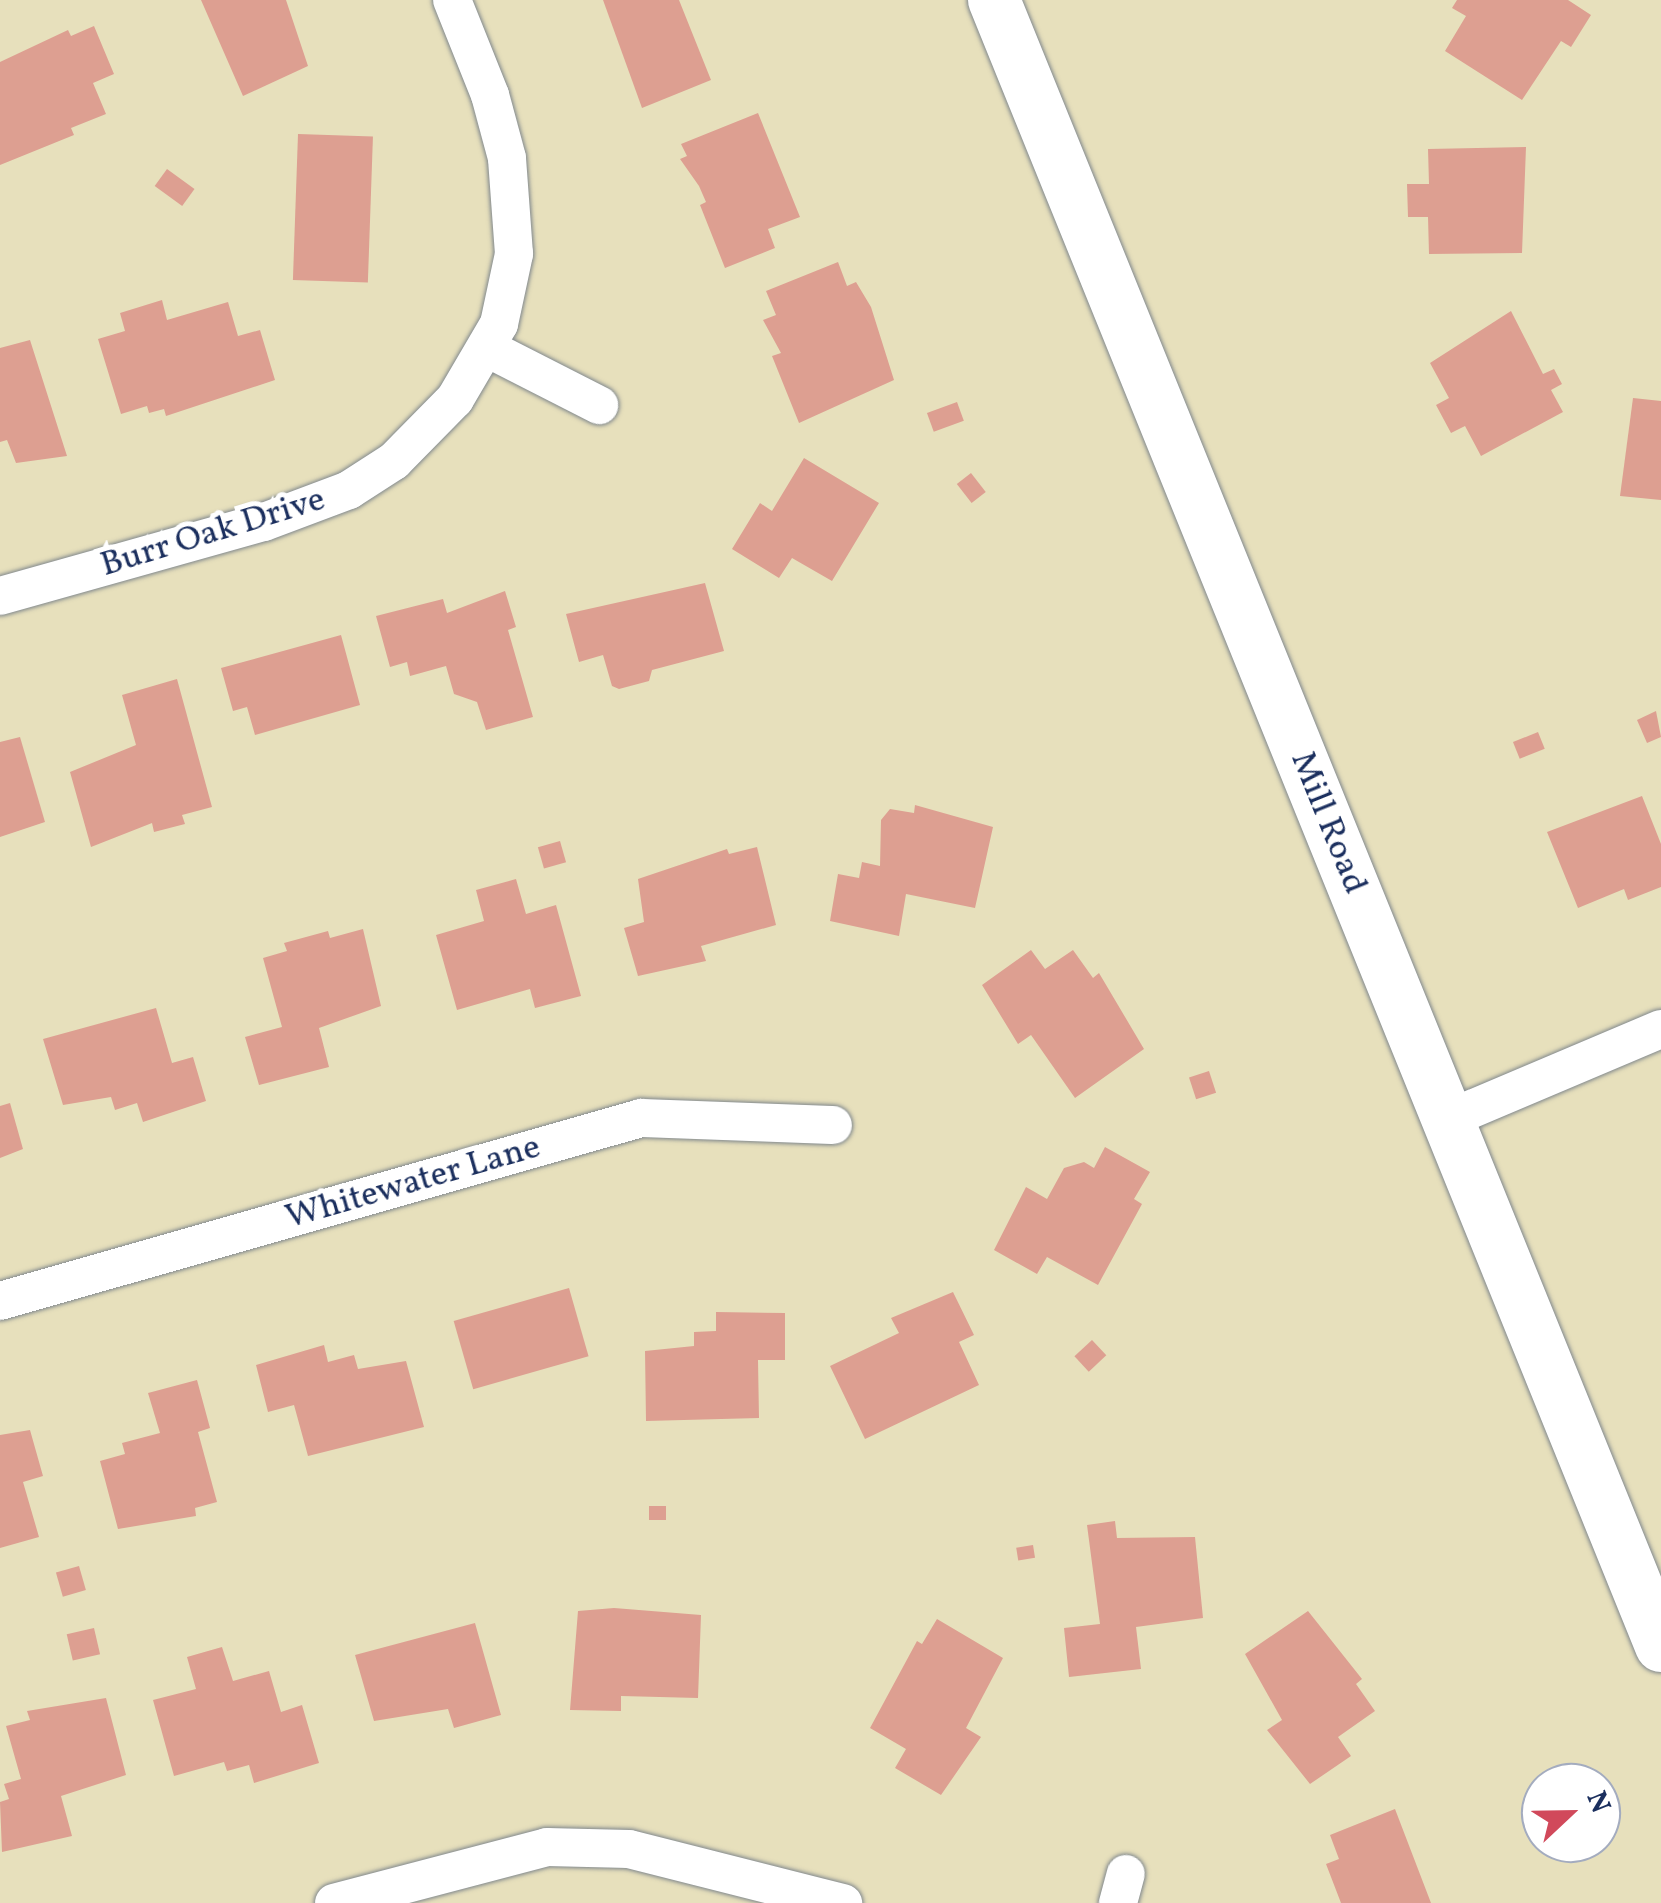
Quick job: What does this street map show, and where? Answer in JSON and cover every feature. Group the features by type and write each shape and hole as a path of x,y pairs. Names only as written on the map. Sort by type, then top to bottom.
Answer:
{"street":[{"name":"Burr Oak Drive","path":"0,596 302,510 349,490 394,461 456,399 499,324 514,254 507,158 490,95 452,0"},
{"name":"Mill Road","path":"994,0 1661,1646"},
{"path":"487,348 599,405"},
{"path":"1448,1120 1661,1029"},
{"name":"Whitewater Lane","path":"0,1301 642,1118 833,1125"},
{"path":"334,1903 547,1847 628,1849 843,1903"}],"building":[{"path":"201,0 286,0 308,66 243,96"},
{"path":"603,0 679,0 711,80 642,108"},
{"path":"1457,0 1568,0 1591,15 1571,47 1561,41 1522,100 1445,51 1466,16 1452,8"},
{"path":"94,26 114,74 93,83 106,114 71,128 74,135 0,165 0,62 68,30 71,36"},
{"path":"758,113 800,217 768,229 775,248 725,268 700,205 706,202 680,159 687,156 681,144"},
{"path":"298,134 373,137 368,283 293,280"},
{"path":"1526,147 1522,253 1429,254 1428,217 1408,217 1407,184 1429,184 1428,149"},
{"path":"167,169 195,189 182,206 155,186"},
{"path":"838,262 847,286 856,282 871,307 894,380 799,423 772,356 781,353 763,320 776,315 766,291"},
{"path":"162,300 167,320 228,302 238,336 260,330 275,380 166,416 164,409 149,413 147,406 121,414 98,339 125,331 120,313"},
{"path":"1511,311 1543,374 1554,369 1562,384 1551,390 1563,412 1481,456 1465,426 1451,433 1436,405 1449,398 1430,363"},
{"path":"30,340 67,456 16,463 7,440 0,442 0,348"},
{"path":"1633,398 1661,401 1661,500 1620,496"},
{"path":"957,402 964,421 934,432 927,413"},
{"path":"804,458 879,503 832,581 792,558 779,578 732,549 760,503 772,511"},
{"path":"971,473 986,492 972,503 957,484"},
{"path":"705,583 724,651 652,670 649,681 619,689 612,686 603,655 579,662 566,614"},
{"path":"505,591 516,627 508,630 533,717 486,730 477,702 454,694 446,666 410,676 407,662 390,667 376,616 443,599 447,613"},
{"path":"341,635 360,705 255,735 247,707 233,711 221,668"},
{"path":"177,679 212,807 182,815 185,824 154,832 152,823 91,847 70,772 136,745 122,695"},
{"path":"1656,711 1661,737 1647,743 1637,720"},
{"path":"1538,732 1545,749 1520,759 1513,742"},
{"path":"20,737 45,822 0,837 0,742"},
{"path":"1642,796 1661,844 1661,887 1628,900 1624,889 1578,908 1547,832"},
{"path":"915,805 993,827 975,908 906,894 899,936 830,921 838,874 859,878 862,862 880,866 881,820 890,809 914,813"},
{"path":"560,841 566,862 544,868 538,847"},
{"path":"757,847 776,925 701,946 706,961 638,976 624,928 644,922 638,879 727,849 729,854"},
{"path":"516,879 526,914 556,905 581,996 535,1008 530,989 457,1010 436,935 484,921 476,890"},
{"path":"363,929 381,1006 319,1028 329,1067 259,1085 245,1037 282,1027 263,958 287,951 284,943 328,931 330,938"},
{"path":"1031,950 1045,969 1073,950 1093,978 1099,973 1144,1049 1075,1098 1031,1035 1018,1044 982,985"},
{"path":"156,1008 172,1063 193,1057 206,1101 143,1122 137,1103 115,1110 111,1097 63,1105 43,1039"},
{"path":"1209,1071 1216,1093 1196,1099 1189,1077"},
{"path":"10,1103 23,1149 0,1158 0,1106"},
{"path":"1105,1147 1150,1172 1134,1199 1142,1204 1098,1285 1047,1257 1037,1274 994,1250 1026,1187 1047,1199 1064,1168 1084,1162 1094,1168"},
{"path":"569,1288 589,1356 473,1389 454,1321"},
{"path":"953,1292 974,1335 959,1342 979,1385 865,1439 830,1366 899,1333 891,1318"},
{"path":"716,1312 785,1313 785,1360 758,1360 759,1418 646,1421 645,1351 694,1346 694,1332 716,1331"},
{"path":"1092,1340 1106,1355 1089,1372 1074,1356"},
{"path":"324,1345 328,1362 354,1355 358,1369 406,1361 424,1427 308,1456 294,1405 268,1412 256,1365"},
{"path":"197,1380 210,1428 198,1432 217,1502 195,1508 196,1516 118,1529 100,1461 125,1454 122,1443 160,1433 148,1393"},
{"path":"30,1430 43,1476 23,1482 39,1537 0,1548 0,1435"},
{"path":"649,1506 666,1506 666,1520 649,1520"},
{"path":"1115,1521 1117,1538 1195,1537 1203,1618 1136,1627 1141,1669 1069,1677 1064,1628 1100,1624 1087,1525"},
{"path":"1033,1545 1035,1558 1018,1560 1016,1548"},
{"path":"79,1566 86,1590 63,1597 56,1573"},
{"path":"614,1608 701,1615 698,1698 621,1696 621,1711 570,1710 578,1611"},
{"path":"1308,1611 1362,1679 1356,1684 1375,1711 1338,1737 1351,1756 1310,1784 1267,1730 1282,1720 1245,1654"},
{"path":"937,1619 1003,1658 966,1728 981,1737 941,1795 895,1768 906,1749 870,1728 917,1641 922,1644"},
{"path":"475,1623 501,1715 454,1728 448,1709 374,1721 355,1655"},
{"path":"94,1628 100,1654 73,1661 67,1634"},
{"path":"222,1647 233,1681 269,1671 281,1712 302,1705 319,1763 254,1783 249,1765 227,1771 224,1762 174,1776 153,1700 196,1689 187,1657"},
{"path":"106,1698 126,1775 61,1796 72,1836 2,1852 0,1802 9,1799 4,1784 21,1779 6,1726 30,1720 27,1711"},
{"path":"1395,1809 1431,1903 1341,1903 1326,1864 1339,1859 1330,1835"}]}
